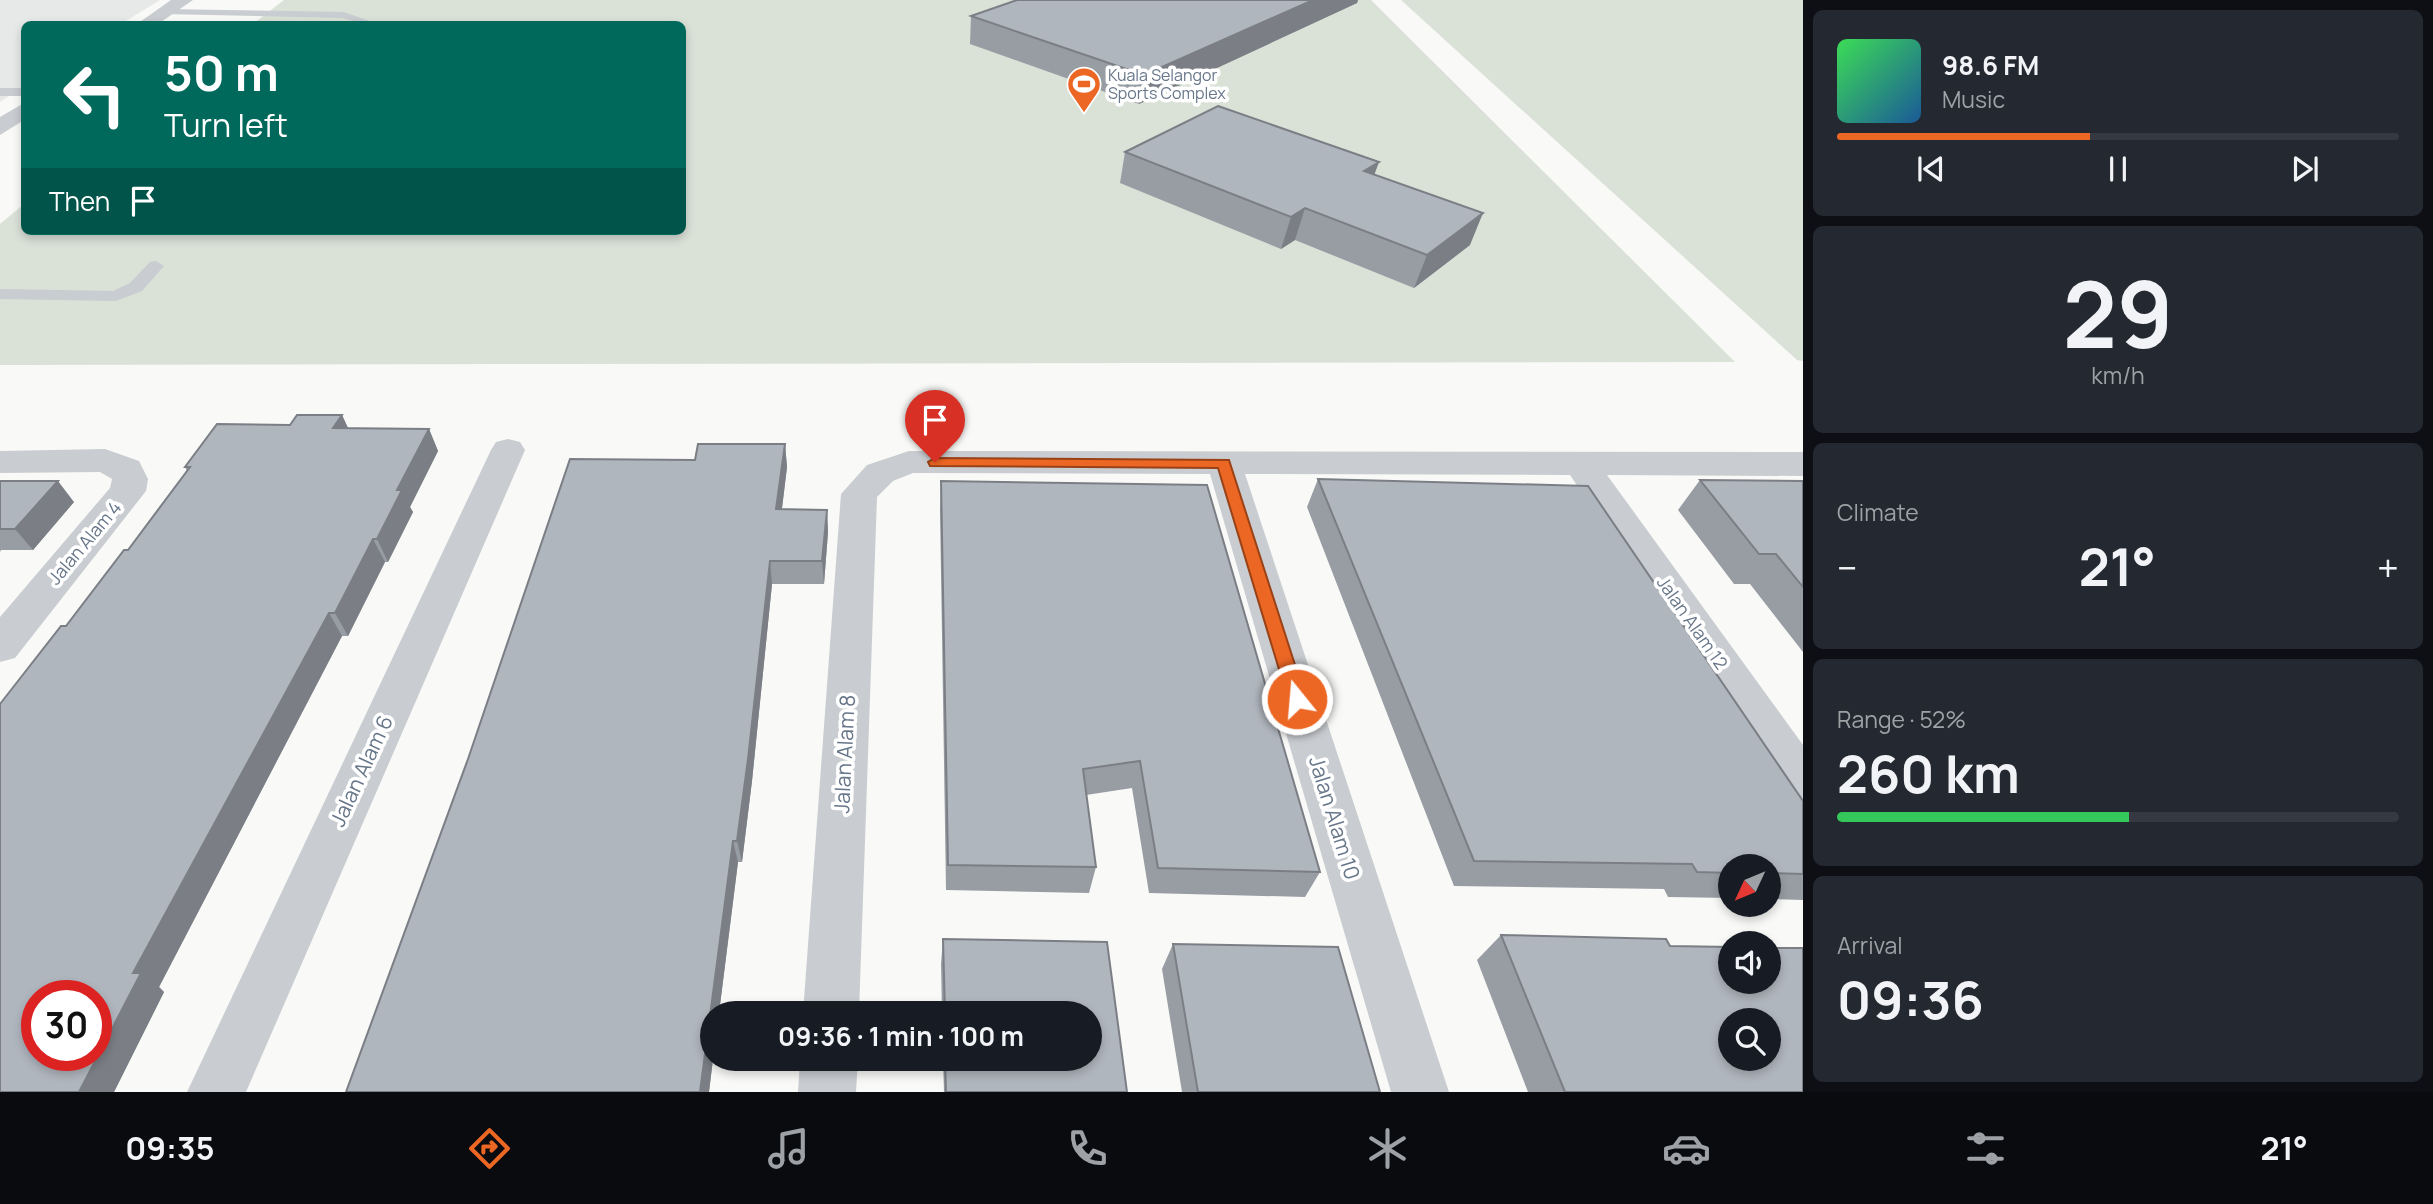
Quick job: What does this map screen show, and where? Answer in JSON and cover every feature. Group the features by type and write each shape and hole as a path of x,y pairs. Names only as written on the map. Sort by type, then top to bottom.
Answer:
{"street":[{"path":"166,18 190,4"},
{"path":"0,128 21,109"},
{"name":"Jalan Alam 6","path":"216,1092 508,450"},
{"name":"Jalan Alam 4","path":"0,462 105,460 126,469 130,479 128,491 0,646"},
{"name":"Jalan Alam 8","path":"832,1001 859,494 880,473 909,462 1224,463"},
{"path":"1224,463 1803,464"},
{"name":"Jalan Alam 10","path":"1224,463 1420,1092"},
{"name":"Jalan Alam 12","path":"1580,463 1803,783"},
{"path":"827,1092 828,1071"}],"lane":[{"path":"190,4 344,15 363,21"},
{"path":"0,92 21,104"},
{"path":"0,294 117,296 136,287 156,266"}],"shaded area":[{"path":"0,0 160,0 126,21 21,21 21,88 0,102"},
{"name":"Kuala Selangor Sports Complex","path":"284,0 1371,0 1735,362 0,365 0,224 21,206 21,235 686,235 686,21 257,21"},
{"path":"1401,0 1803,0 1803,361 1797,360"}],"building":[{"path":"1017,0 1313,0 1144,75 971,16"},
{"path":"1218,106 1379,162 1364,171 1483,213 1427,255 1305,208 1291,217 1125,152"},
{"path":"297,415 342,415 333,428 429,429 397,490 402,490 377,539 373,539 335,613 329,613 133,973 141,973 112,1029 112,980 21,980 21,1071 90,1071 79,1092 0,1092 0,704 61,626 66,626 124,550 128,550 190,467 185,467 217,424 290,425"},
{"path":"698,444 785,444 776,509 827,510 822,561 770,561 748,759 737,841 733,841 712,1001 700,1001 700,1071 703,1071 700,1092 346,1092 468,759 570,459 695,460"},
{"path":"1318,479 1588,486 1803,801 1803,874 1782,873 1782,854 1718,854 1718,873 1697,872 1692,864 1474,861"},
{"path":"1700,480 1803,481 1803,587 1776,554 1759,554"},
{"path":"0,481 58,481 15,529 0,529"},
{"path":"941,481 1207,485 1320,872 1158,868 1140,761 1083,769 1096,867 948,865"},
{"path":"1501,935 1666,939 1670,946 1718,947 1718,994 1781,994 1781,948 1803,948 1803,1092 1565,1092"},
{"path":"943,939 1107,942 1127,1092 946,1092 945,1071 1102,1071 1102,1001 945,1001"},
{"path":"1173,944 1338,947 1380,1092 1198,1092"}],"place":[{"name":"Kuala Selangor Sports Complex","path":"1084,114"}],"route":[{"path":"935,462 1224,463 1297,699"}]}
